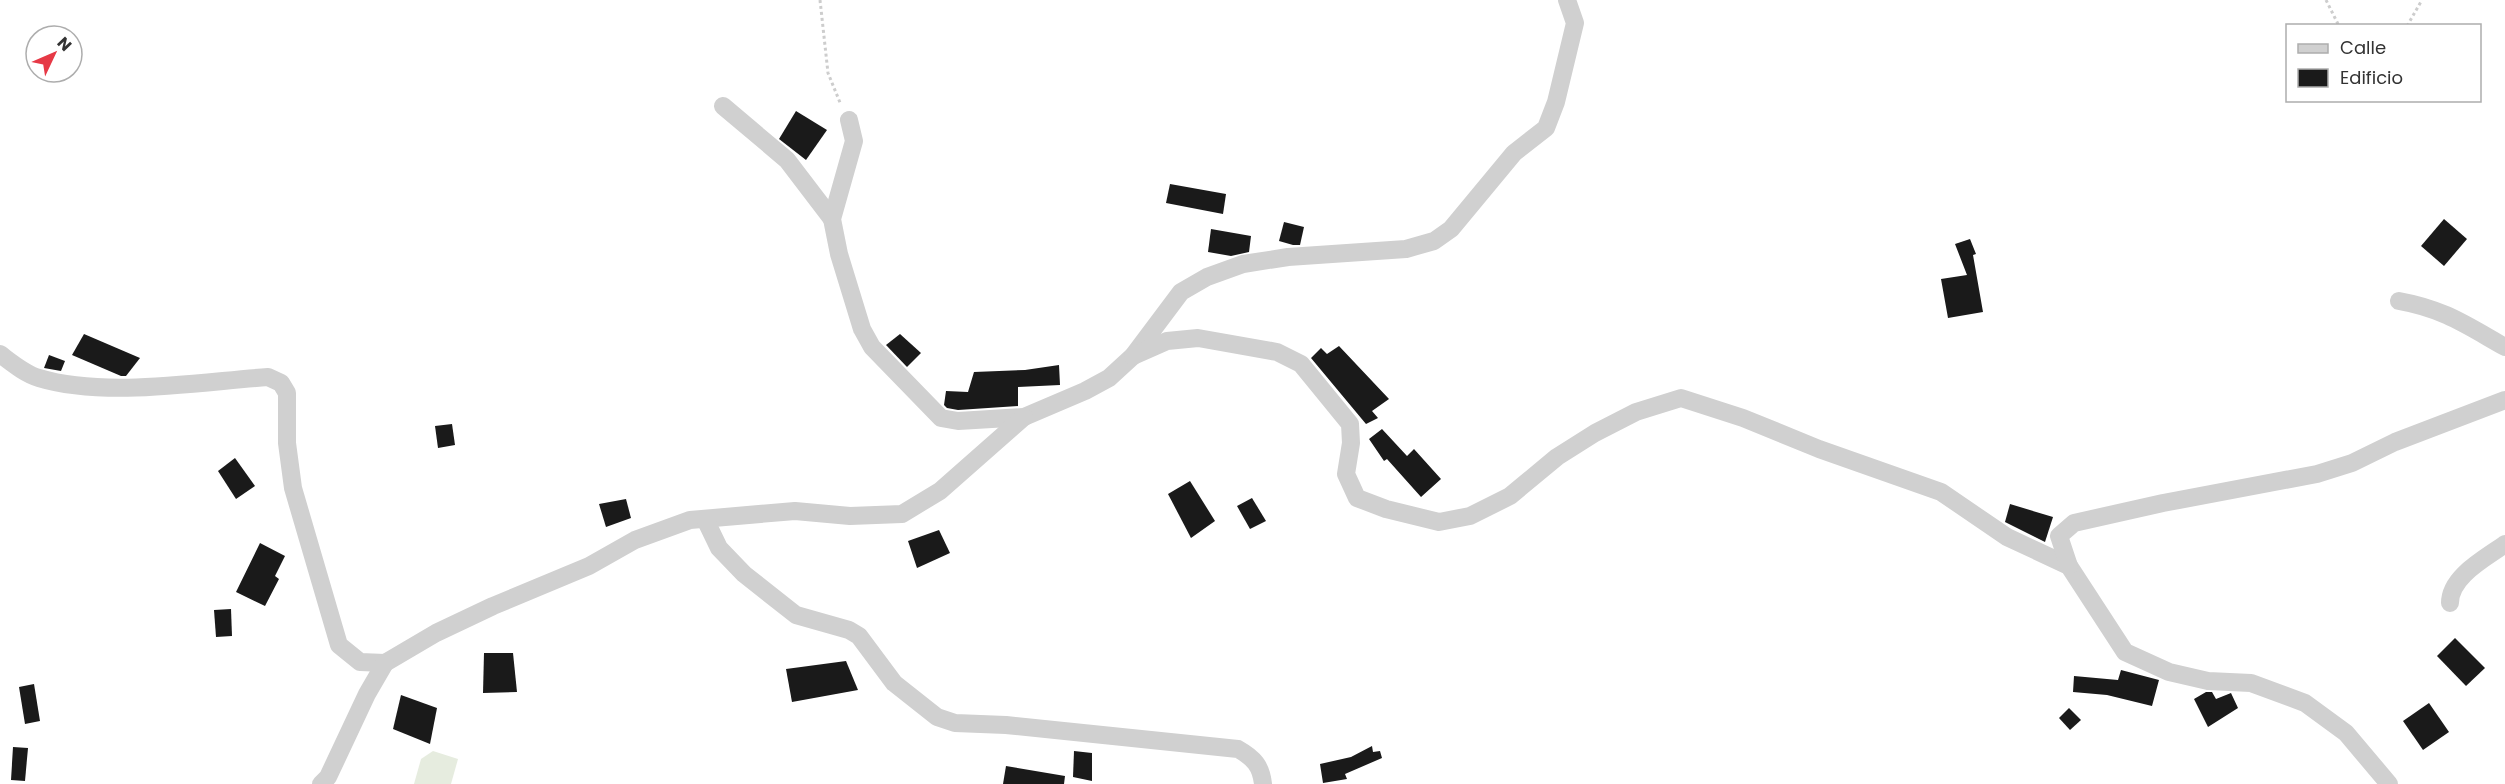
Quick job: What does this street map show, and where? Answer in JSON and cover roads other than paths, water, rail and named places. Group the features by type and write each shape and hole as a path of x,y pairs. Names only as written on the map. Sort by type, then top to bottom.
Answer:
{"street":[{"path":"723,105 787,160 832,219 839,254 862,329 872,347 933,411 941,418 958,421 1023,417 1085,391 1109,378 1133,356 1181,292 1207,276 1243,264 1288,258 1406,249 1434,241 1451,229 1514,153 1546,128 1556,102 1575,23 1567,0"},
{"path":"832,219 854,141 849,120"},
{"path":"2399,300 2424,305 2449,314 2505,347"},
{"path":"1133,356 1167,341 1198,338 1277,352 1301,364 1350,423 1351,443 1346,474 1357,498 1386,509 1439,522 1470,516 1510,496 1557,457 1595,434 1636,412 1681,398 1743,418 1819,449 1941,492 2007,537 2069,566"},
{"path":"0,354 37,378 62,383 123,388 268,377 281,383 287,393 287,443 293,488 339,645 360,662 385,663"},
{"path":"2389,784 2346,733 2305,703 2251,683 2208,681 2169,672 2125,652 2069,566 2060,537 2074,523 2316,474 2352,463 2395,442 2505,400"},
{"path":"321,784 328,777 367,694 385,663 446,628 589,566 635,540 690,520 795,511 850,516 902,514 940,491 972,465 1023,417"},
{"path":"705,519 719,548 744,574 796,615 849,630 860,636 894,683 937,717 955,723 1006,725 1238,749 1253,757 1261,771 1263,784"},
{"path":"2450,603 2450,594 2456,582 2505,544"}]}
